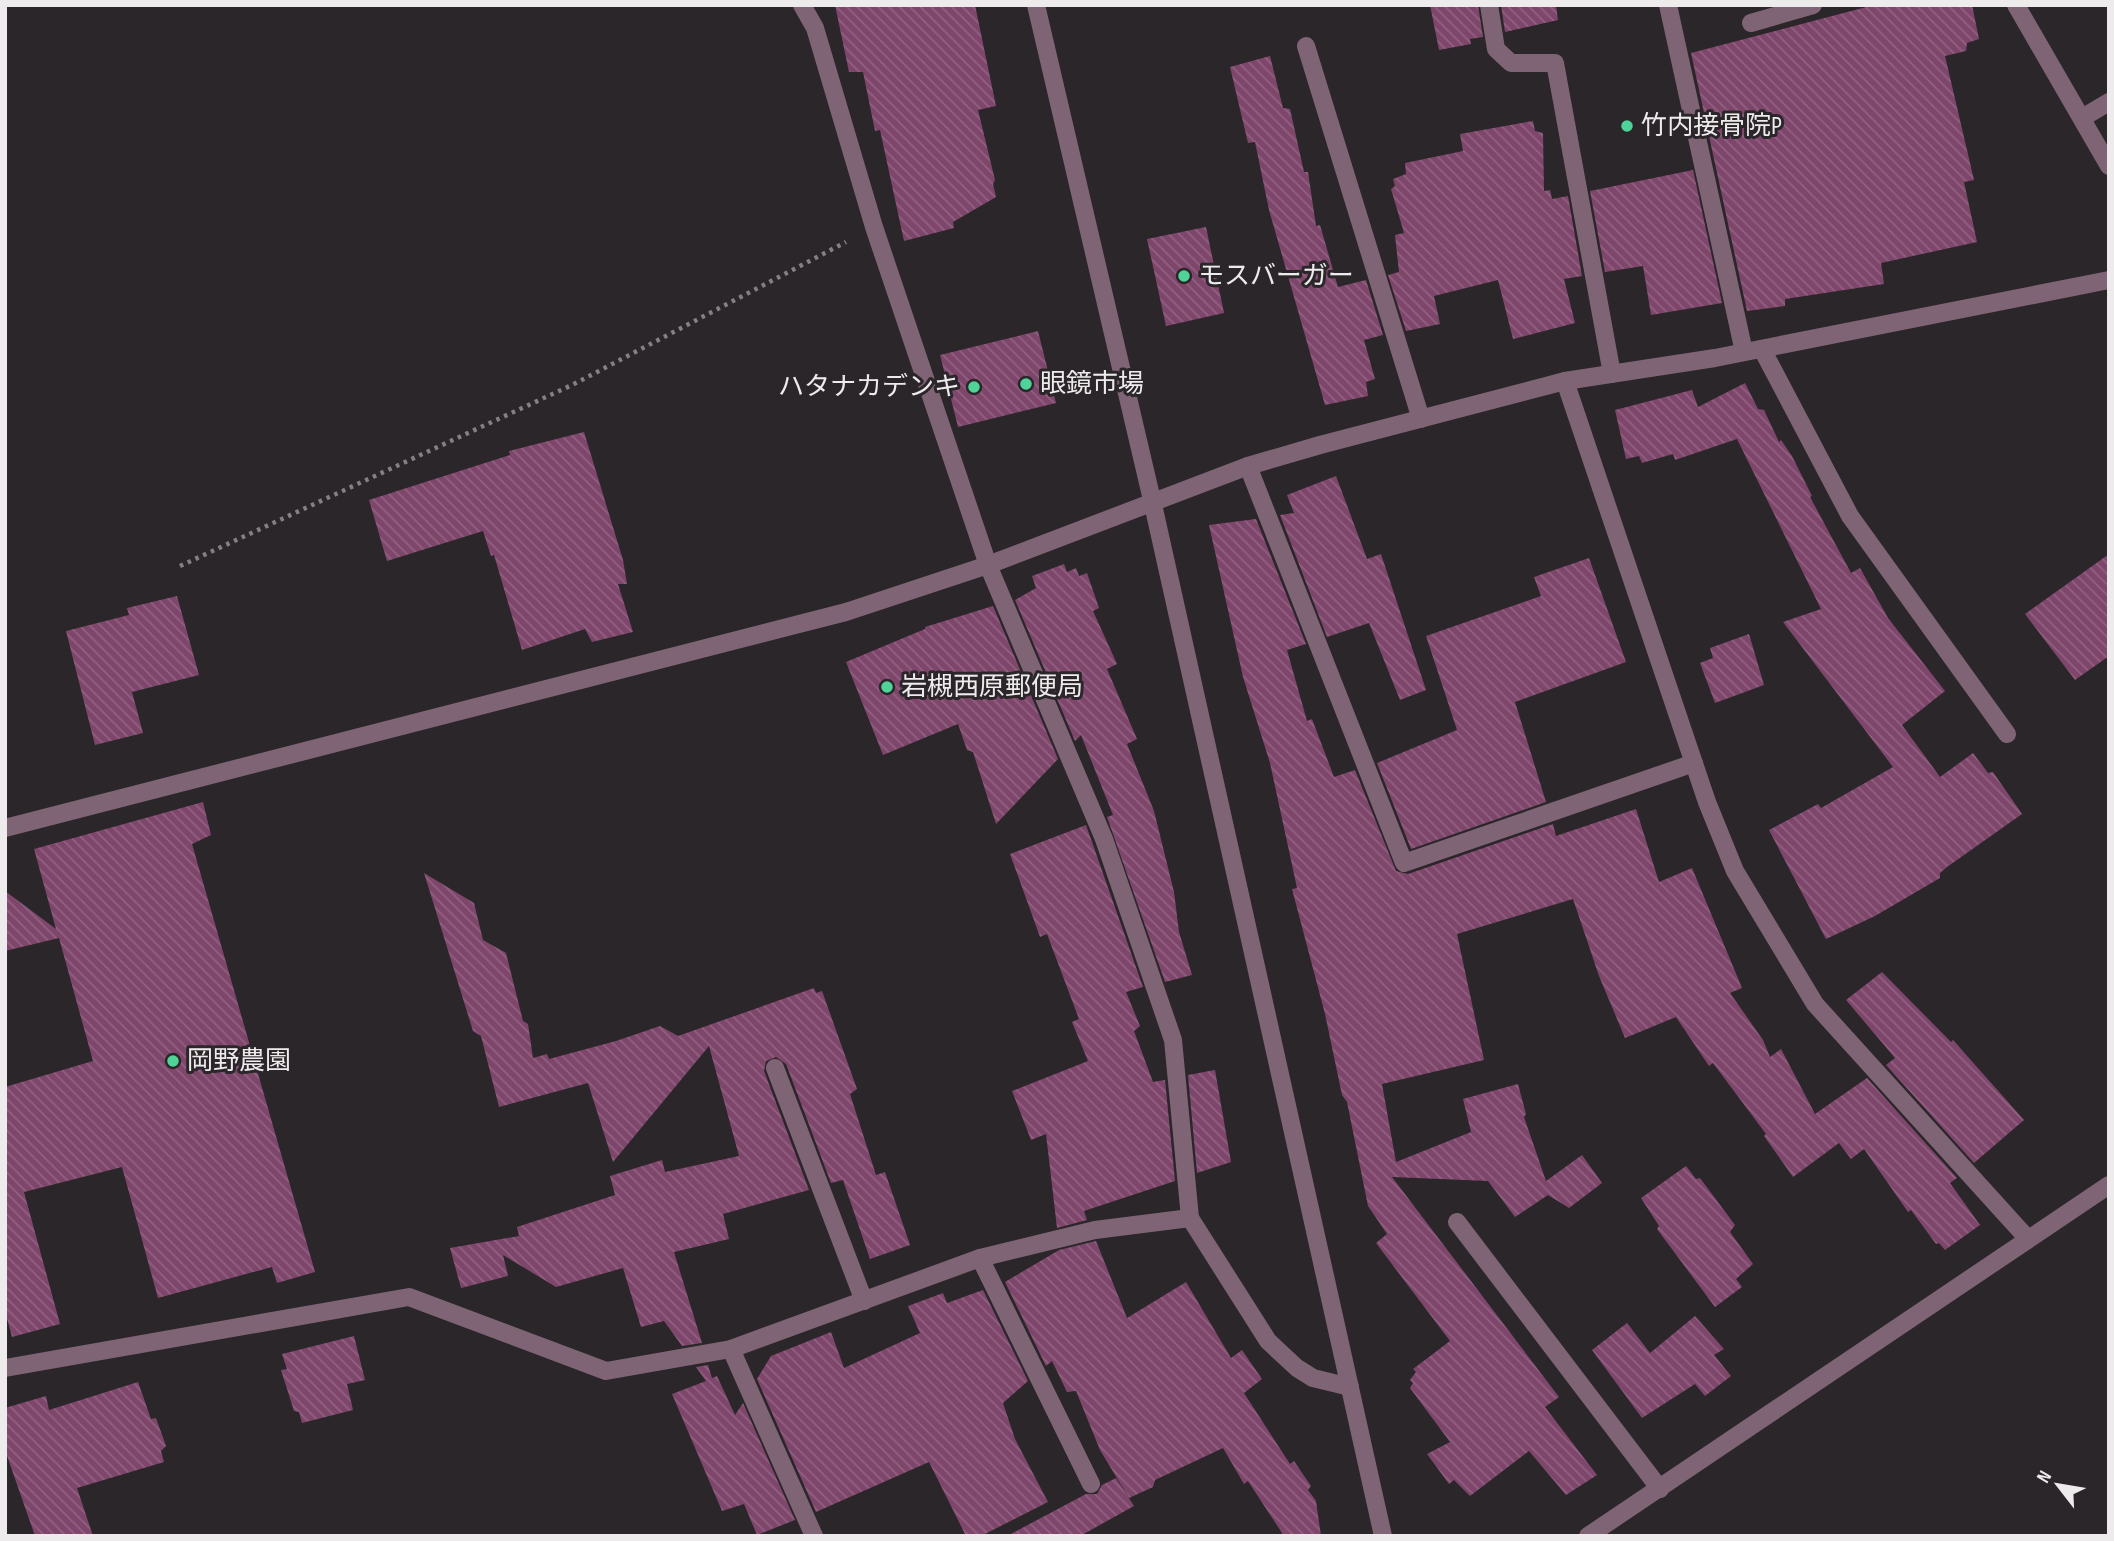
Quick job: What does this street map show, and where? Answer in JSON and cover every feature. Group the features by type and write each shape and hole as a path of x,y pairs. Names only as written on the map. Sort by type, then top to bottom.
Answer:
{"street":[{"path":"802,5 815,28 874,227 988,565 1104,839 1174,1040 1190,1218 1268,1341 1297,1368 1313,1378 1350,1387"},
{"path":"1036,5 1152,500 1383,1536"},
{"path":"1489,5 1496,50 1511,63 1555,63 1612,374"},
{"path":"1668,5 1753,351 1850,516 2007,734"},
{"path":"1751,23 1813,5"},
{"path":"2017,6 2109,166"},
{"path":"1307,46 1421,419"},
{"path":"2082,118 2109,102"},
{"path":"5,828 846,612 988,565 1152,500 1248,466 1565,381 1753,351 2109,280"},
{"path":"1565,381 1694,763 1735,871 1815,1004 2028,1239"},
{"path":"1248,466 1404,863 1694,763"},
{"path":"775,1068 864,1301"},
{"path":"1588,1536 2109,1185"},
{"path":"5,1368 409,1297 606,1371 731,1349 980,1258 1095,1230 1190,1218"},
{"path":"1457,1222 1660,1489"},
{"path":"980,1258 1091,1484"},
{"path":"731,1349 814,1536"}],"path":[{"path":"180,566 572,385 874,227"}],"building":[{"path":"835,5 975,5 996,106 978,110 995,180 993,184 996,197 953,222 954,228 904,241 880,130 875,131 863,72 849,72"},
{"path":"1430,5 1478,5 1483,37 1470,39 1471,44 1439,50"},
{"path":"1501,5 1556,5 1558,20 1505,32"},
{"path":"1874,5 1972,5 1979,39 1967,43 1966,51 1945,56 1974,180 1964,182 1977,242 1881,263 1884,284 1785,299 1785,306 1747,311 1691,53"},
{"path":"1270,56 1283,108 1290,109 1304,172 1308,172 1316,226 1320,225 1338,287 1366,280 1383,335 1364,340 1375,379 1366,382 1368,396 1325,405 1269,210 1255,142 1248,143 1230,67"},
{"path":"1533,121 1535,131 1543,133 1544,191 1550,190 1552,199 1568,196 1582,276 1564,279 1575,323 1513,339 1498,280 1434,296 1440,324 1406,331 1388,275 1399,272 1395,235 1404,233 1391,189 1395,186 1393,179 1406,174 1405,163 1463,151 1460,134"},
{"path":"1693,170 1722,303 1651,315 1643,266 1605,272 1590,191"},
{"path":"1206,227 1224,313 1166,326 1147,239"},
{"path":"1038,331 1056,403 958,427 940,355"},
{"path":"1745,383 1758,409 1764,410 1779,442 1781,440 1792,456 1812,496 1810,497 1851,573 1860,568 1888,618 1945,691 1902,725 1940,777 1973,753 1988,773 1993,772 2022,814 1947,867 1940,873 1940,878 1875,916 1826,939 1769,830 1818,804 1821,808 1893,767 1783,622 1821,609 1737,439 1675,460 1673,454 1642,463 1639,456 1626,459 1615,410 1692,390 1698,407"},
{"path":"584,432 623,560 627,584 618,584 633,632 592,642 585,629 522,650 494,555 491,556 483,531 387,561 369,500 510,455 509,451"},
{"path":"1336,476 1367,559 1381,554 1426,690 1400,700 1369,623 1327,637 1280,515 1294,513 1287,495"},
{"path":"1256,519 1306,644 1287,650 1307,721 1312,719 1334,777 1355,770 1396,871 1408,874 1553,824 1556,836 1636,809 1659,882 1692,868 1742,988 1730,993 1763,1040 1770,1057 1781,1049 1815,1114 1867,1078 1957,1178 1950,1183 1980,1225 1945,1250 1939,1243 1936,1244 1911,1210 1908,1212 1864,1149 1851,1159 1839,1143 1793,1177 1764,1136 1766,1134 1713,1063 1709,1066 1676,1017 1625,1038 1599,976 1573,899 1457,934 1484,1060 1382,1084 1396,1162 1471,1132 1463,1099 1518,1084 1526,1114 1524,1117 1546,1181 1582,1155 1602,1183 1569,1208 1548,1195 1515,1217 1488,1181 1392,1177 1559,1397 1545,1407 1597,1475 1566,1495 1529,1451 1470,1496 1454,1480 1449,1484 1427,1454 1450,1442 1410,1388 1413,1383 1410,1380 1416,1372 1413,1369 1450,1341 1376,1243 1387,1234 1368,1206 1347,1102 1342,1095 1325,1014 1292,889 1297,888 1270,763 1243,677 1209,525"},
{"path":"2109,554 2109,656 2075,680 2025,614"},
{"path":"1589,558 1626,662 1515,702 1546,802 1411,849 1377,763 1457,730 1426,636 1541,596 1534,577"},
{"path":"1064,564 1067,572 1076,568 1079,576 1087,573 1099,608 1093,611 1117,664 1107,669 1137,739 1127,744 1154,811 1174,892 1179,932 1192,975 1165,982 1107,817 1113,815 1081,735 1075,741 1015,600 1036,588 1032,576"},
{"path":"177,596 199,675 132,692 143,733 95,745 66,631 129,615 127,608"},
{"path":"993,606 1058,759 996,824 973,752 967,750 958,724 883,755 846,662 925,627"},
{"path":"1749,634 1764,685 1715,703 1700,663 1713,658 1710,648"},
{"name":"岡野農園","path":"203,802 211,835 192,844 315,1272 277,1283 272,1267 158,1298 122,1167 24,1192 60,1324 12,1337 5,1311 5,1087 93,1061 59,938 5,951 5,891 56,929 34,849"},
{"path":"1086,825 1143,987 1126,992 1140,1026 1134,1031 1153,1082 1165,1080 1175,1181 1084,1211 1087,1220 1057,1228 1046,1134 1031,1140 1012,1091 1088,1061 1072,1022 1079,1019 1047,934 1040,937 1010,854"},
{"path":"424,873 474,903 483,940 506,953 523,1021 528,1024 533,1058 547,1054 549,1059 660,1026 678,1036 814,988 816,993 822,991 857,1089 850,1094 876,1175 885,1172 910,1245 870,1259 843,1180 831,1183 786,1064 776,1057 766,1061 764,1071 809,1190 723,1214 729,1239 674,1252 702,1343 682,1346 664,1321 641,1327 623,1268 556,1287 503,1255 508,1276 461,1288 450,1248 519,1236 517,1227 615,1195 610,1176 662,1160 665,1172 739,1156 709,1046 613,1162 588,1083 499,1107 481,1036 473,1031"},
{"path":"1882,972 1951,1042 1953,1040 2024,1120 1974,1163 1886,1065 1895,1058 1846,1000"},
{"path":"1215,1070 1231,1162 1197,1173 1188,1075"},
{"path":"1686,1166 1696,1179 1700,1178 1735,1225 1730,1232 1753,1264 1736,1279 1742,1287 1715,1307 1657,1229 1659,1226 1641,1198"},
{"path":"1096,1241 1127,1318 1186,1282 1231,1358 1242,1350 1262,1379 1244,1393 1290,1464 1294,1461 1311,1486 1308,1490 1316,1501 1321,1536 1284,1536 1248,1481 1244,1484 1223,1448 1155,1480 1153,1487 1129,1498 1100,1450 1076,1391 1067,1392 1052,1361 1046,1366 1005,1282 1059,1250"},
{"path":"983,1290 1028,1381 1003,1403 1015,1439 1048,1502 981,1536 966,1536 929,1462 816,1512 757,1379 771,1356 831,1332 844,1368 920,1333 908,1306 943,1293 947,1303"},
{"path":"1695,1316 1724,1349 1714,1355 1731,1376 1705,1396 1695,1384 1642,1418 1592,1350 1627,1323 1650,1353"},
{"path":"354,1336 365,1380 347,1384 353,1410 302,1423 299,1412 294,1411 281,1370 287,1369 282,1354"},
{"path":"708,1365 712,1378 717,1376 735,1415 743,1403 795,1520 757,1535 744,1504 722,1511 672,1394 706,1381 696,1367"},
{"path":"138,1382 151,1419 156,1418 166,1446 161,1451 164,1462 77,1488 93,1536 35,1536 5,1450 5,1408 46,1396 49,1410"},
{"path":"1116,1478 1134,1506 1080,1536 1007,1536 1086,1494 1097,1494 1102,1485"}],"place":[{"name":"竹内接骨院P","path":"1627,126"},
{"name":"モスバーガー","path":"1184,276"},
{"name":"眼鏡市場","path":"1026,384"},
{"name":"ハタナカデンキ","path":"974,387"},
{"name":"岩槻西原郵便局","path":"887,687"},
{"name":"岡野農園","path":"173,1061"}]}
